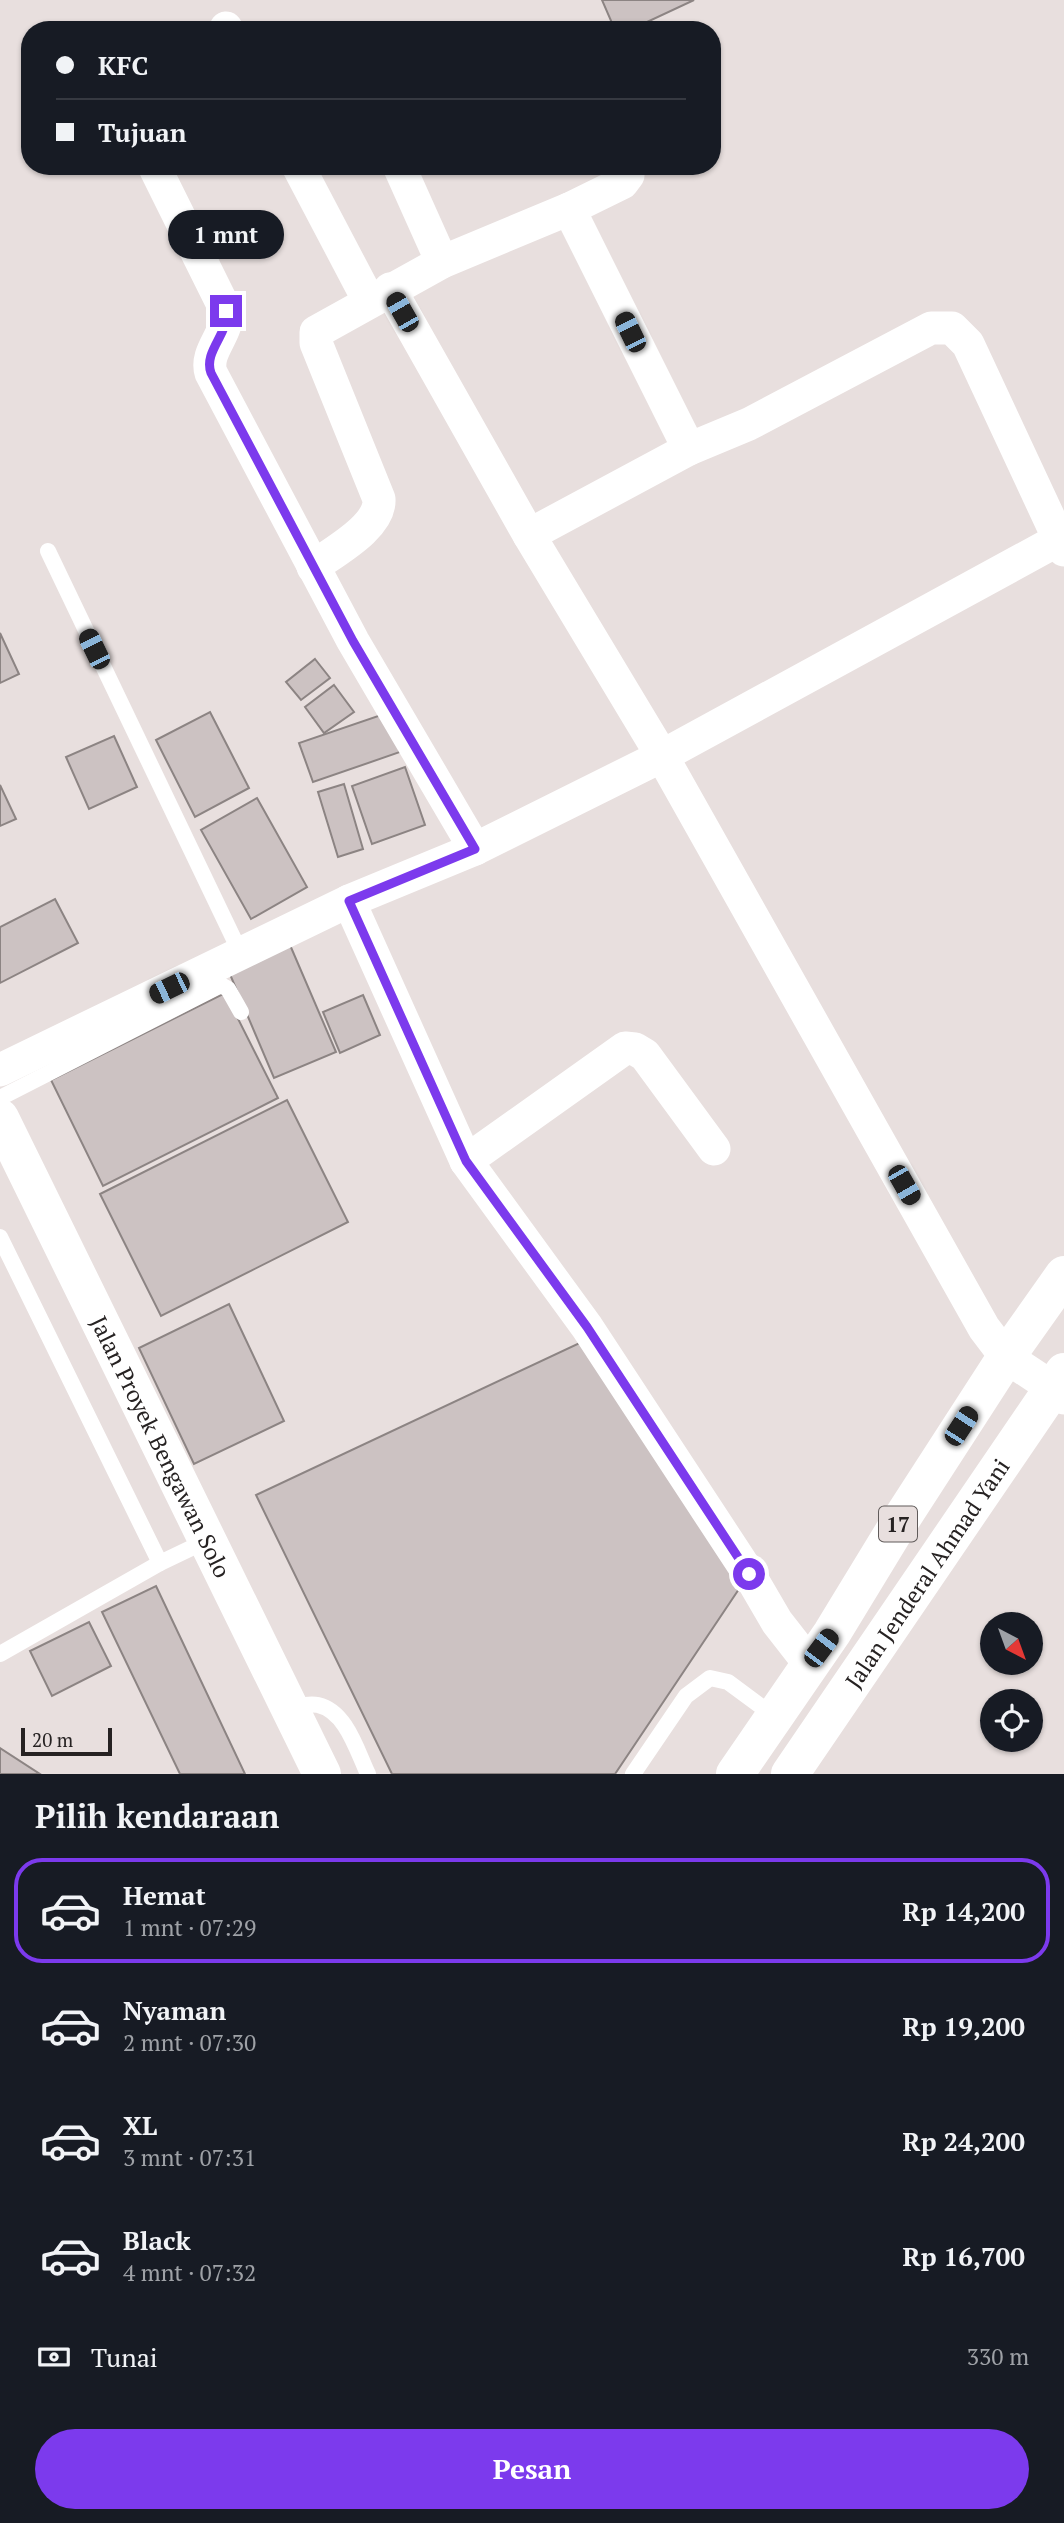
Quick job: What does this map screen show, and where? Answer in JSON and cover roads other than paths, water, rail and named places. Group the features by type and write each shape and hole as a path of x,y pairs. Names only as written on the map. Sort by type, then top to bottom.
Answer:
{"main road":[{"name":"Jalan Proyek Bengawan Solo","path":"0,1118 321,1774"},
{"name":"Jalan Jenderal Ahmad Yani","path":"735,1774 832,1633 902,1518 1006,1357 1064,1275"},
{"name":"Jalan Jenderal Ahmad Yani","path":"790,1774 868,1657 1060,1386"},
{"path":"832,1633 868,1657"}],"street":[{"path":"158,175 226,311 226,323 210,359 209,368 359,653 475,849"},
{"path":"304,175 529,534 662,756 984,1328 1006,1357 1060,1386"},
{"path":"403,175 442,262"},
{"path":"313,567 363,530 378,513 379,499 347,425 315,339 318,330 442,262 569,209 622,183 628,175"},
{"path":"569,209 689,449"},
{"path":"0,1070 349,901 475,849 662,756 1062,545 968,344 952,328 931,328 749,424 689,449 529,534"},
{"path":"349,901 466,1161 587,1327 749,1574 777,1622 809,1663"},
{"path":"466,1161 625,1048 635,1049 645,1055 714,1149"}],"lane":[{"path":"48,551 241,954"},
{"path":"0,1098 221,985 228,989 241,1012"},
{"path":"0,1237 160,1563"},
{"path":"0,1654 160,1563 208,1540"},
{"path":"633,1774 686,1696 710,1678 728,1682 774,1716"},
{"path":"289,1707 316,1704 331,1710 346,1728 368,1774"}]}
